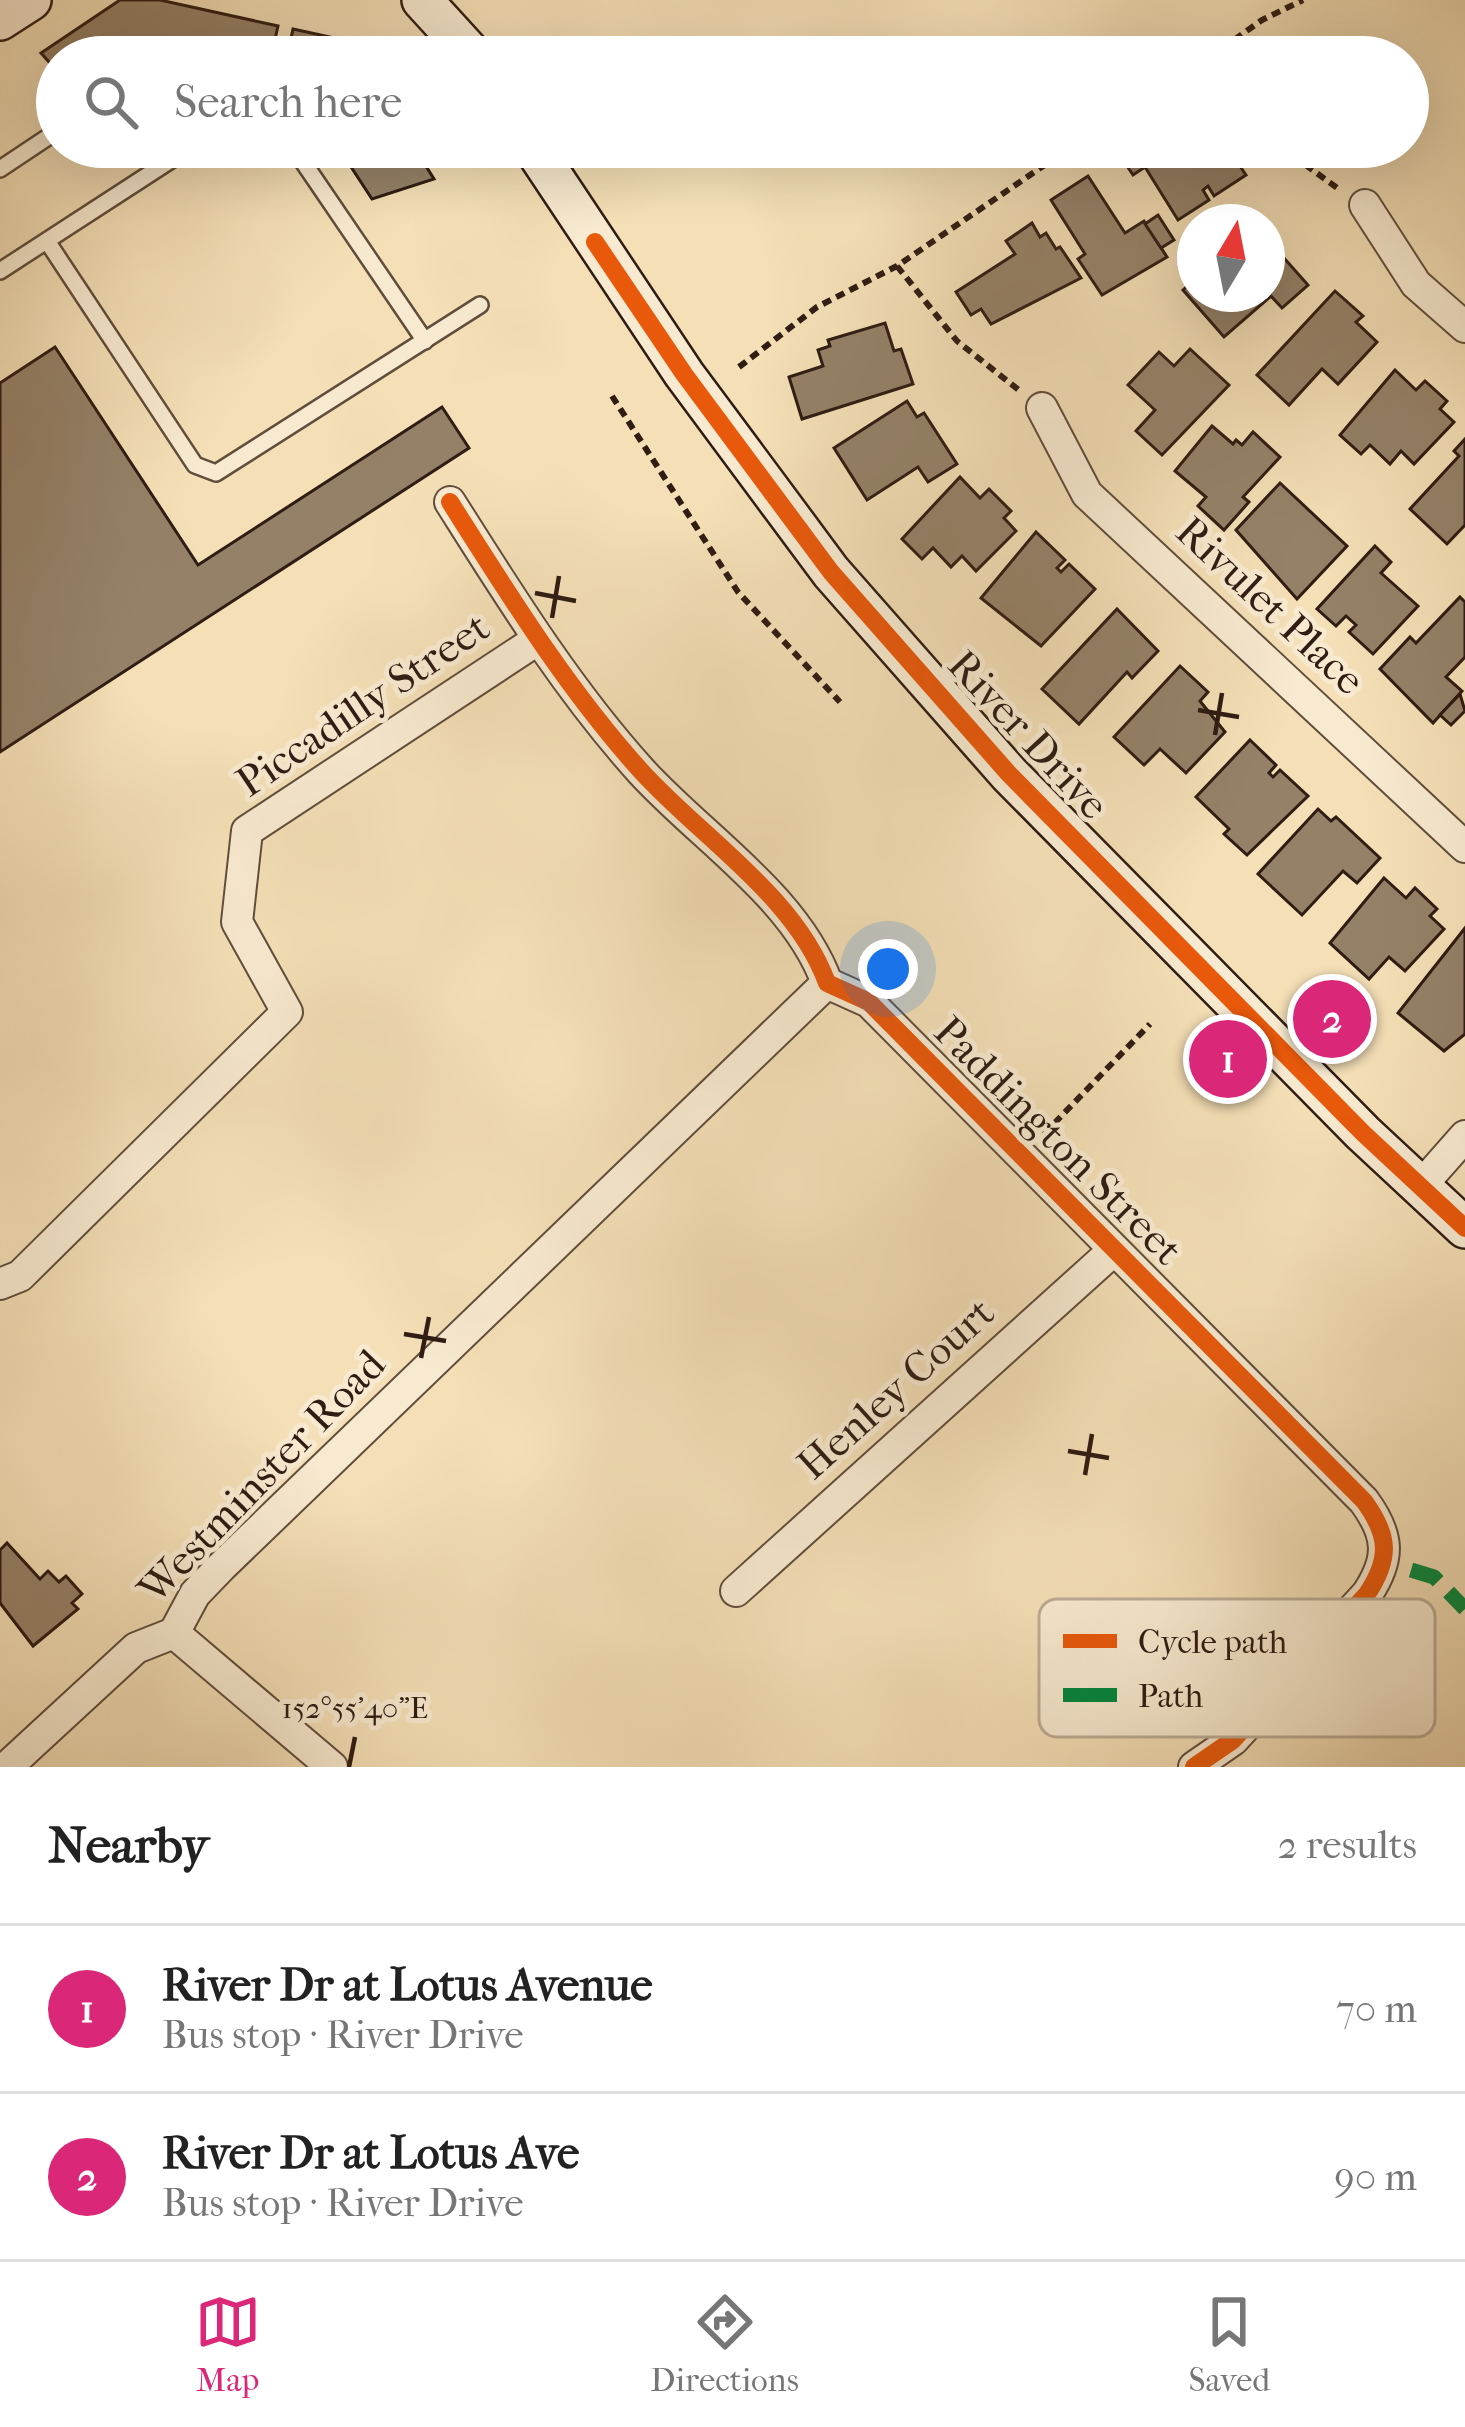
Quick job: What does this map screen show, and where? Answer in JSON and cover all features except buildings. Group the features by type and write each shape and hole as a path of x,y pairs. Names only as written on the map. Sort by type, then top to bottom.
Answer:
{"main road":[{"path":"0,20 31,0"},
{"path":"422,0 457,36"},
{"path":"453,0 465,36"},
{"name":"River Drive","path":"547,168 684,374 832,572 1009,774 1465,1228"}],"street":[{"path":"1365,205 1416,284 1465,327"},
{"name":"Rivulet Place","path":"1042,408 1088,494 1465,847"},
{"path":"450,502 537,640 640,770 812,943 827,982"},
{"name":"Piccadilly Street","path":"0,1284 20,1276 287,1012 237,922 247,831 537,640"},
{"name":"Paddington Street","path":"827,982 869,1002 1364,1501 1384,1528 1387,1546 1381,1573 1362,1599"},
{"name":"Westminster Road","path":"7,1767 136,1648 174,1633 195,1594 221,1567 827,982"},
{"path":"1420,1186 1465,1136"},
{"name":"Henley Court","path":"736,1591 1114,1250"},
{"path":"174,1633 332,1767"},
{"name":"Paddington Street","path":"1194,1767 1237,1737"}],"lane":[{"path":"0,169 36,144"},
{"path":"0,272 158,168"},
{"path":"307,168 425,341"},
{"path":"46,241 195,465 205,471 228,470 480,305"}],"path":[{"path":"1240,36 1304,0"},
{"path":"739,367 817,307 897,266 1041,168"},
{"path":"1311,168 1365,205"},
{"path":"897,266 957,340 1042,408"},
{"path":"612,396 738,592 839,702"},
{"path":"1052,1142 1044,1133 1150,1024"}],"marked path":[{"path":"1411,1570 1434,1577 1465,1609"}],"cycle path":[{"path":"595,242 684,374 831,572 1009,774 1363,1133 1465,1228"},
{"path":"450,502 588,707 665,796 771,896 813,952 827,983 869,1002 1364,1501 1384,1547 1380,1569 1362,1599"},
{"path":"1194,1767 1236,1737"}],"place":[{"name":"River Dr at Lotus Ave","path":"1332,1019"},
{"name":"River Dr at Lotus Avenue","path":"1228,1059"}]}
